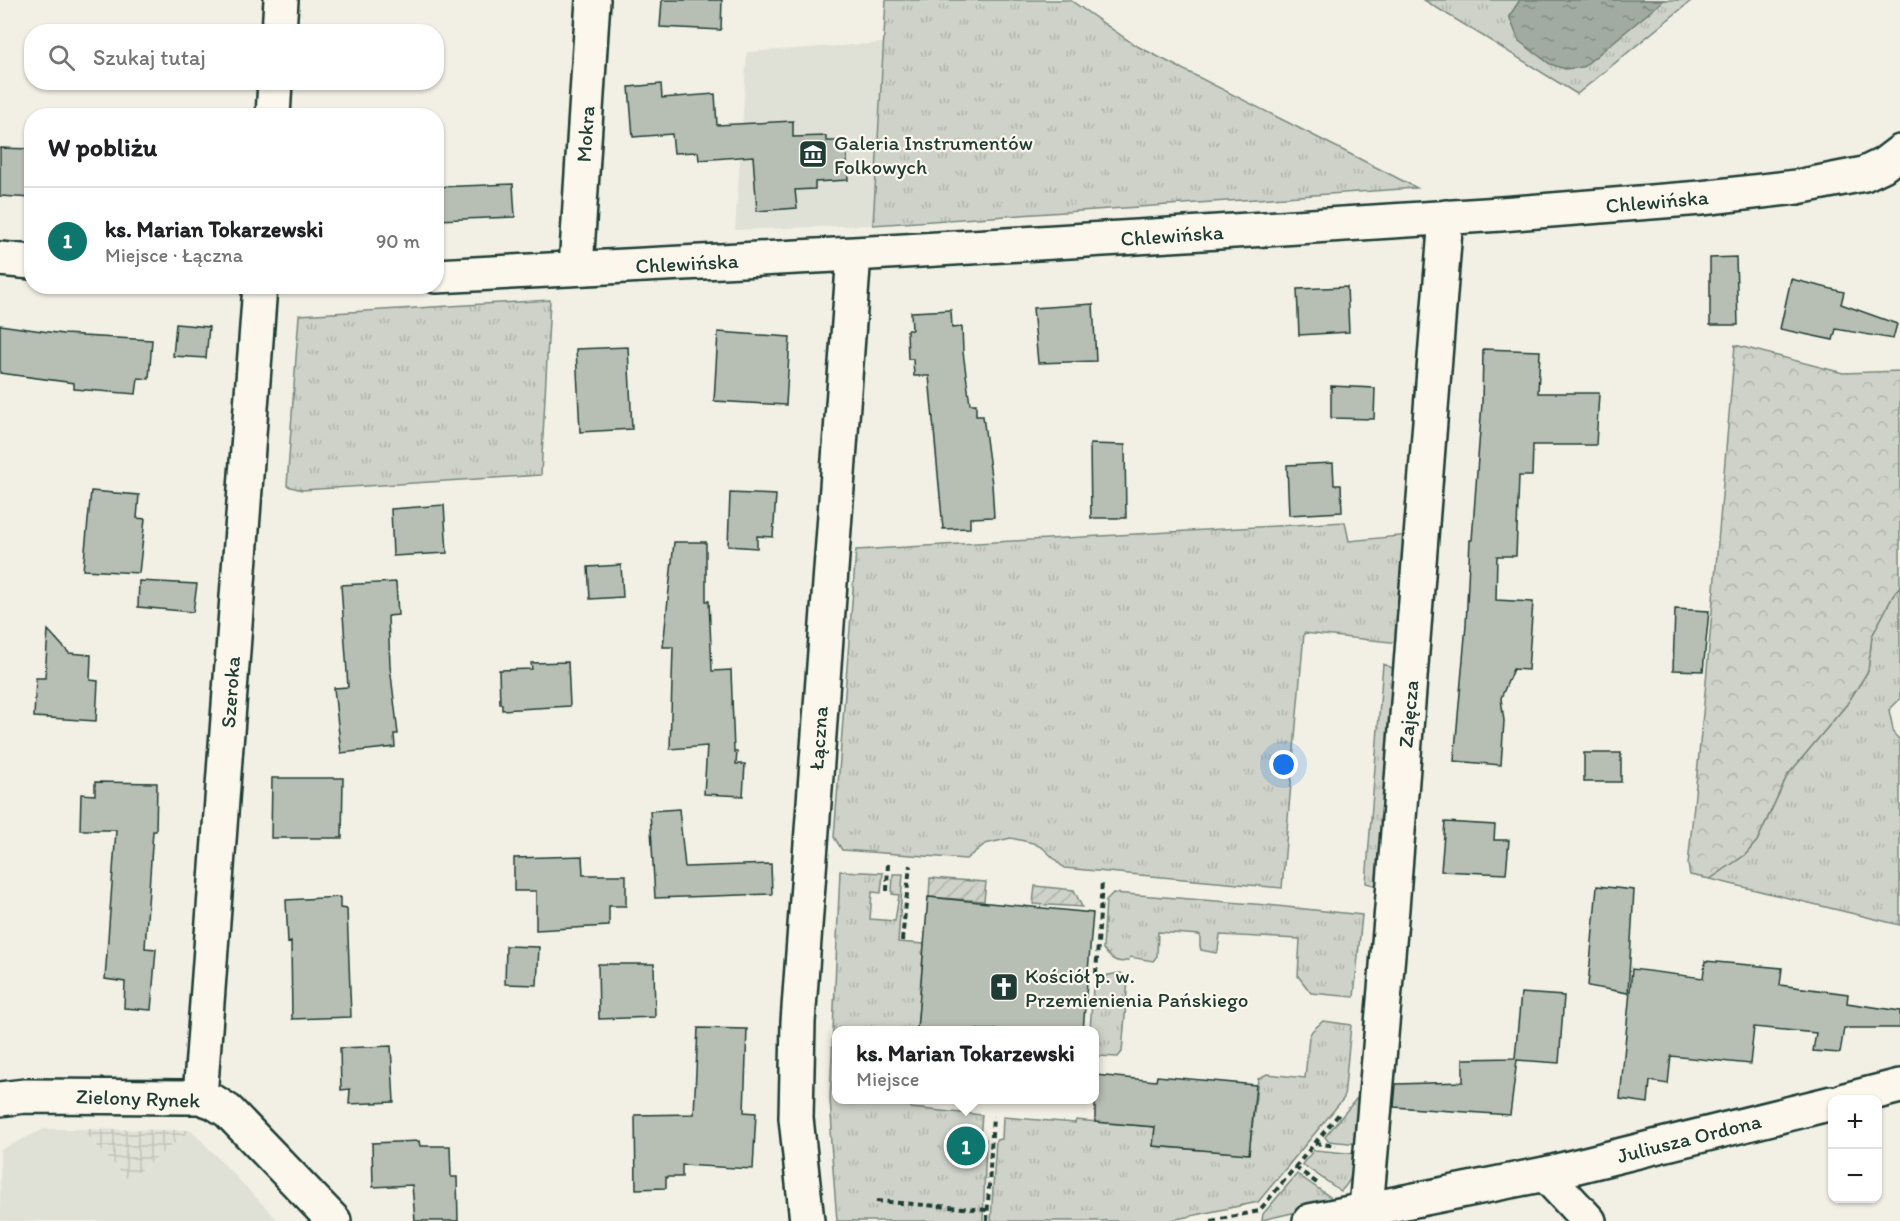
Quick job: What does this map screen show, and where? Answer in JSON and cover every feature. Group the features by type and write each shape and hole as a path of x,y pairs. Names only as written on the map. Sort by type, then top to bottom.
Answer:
{"street":[{"path":"280,24 281,0"},
{"name":"Mokra","path":"576,268 593,0"},
{"path":"273,108 275,90"},
{"name":"Chlewińska","path":"444,276 854,254 1446,218 1701,198 1797,187 1863,174 1894,165"},
{"name":"Zajęcza","path":"1366,1209 1395,873 1446,218"},
{"name":"Łączna","path":"807,1221 796,1118 798,1022 854,254"},
{"path":"0,259 24,261"},
{"name":"Szeroka","path":"200,1097 259,294"},
{"path":"1865,1095 1900,1086"},
{"name":"Zielony Rynek","path":"1,1098 26,1096 200,1097 214,1102 228,1111 334,1221"},
{"name":"Juliusza Ordona","path":"1310,1221 1545,1174 1828,1104"},
{"path":"1545,1174 1588,1221"}],"path":[{"path":"887,891 888,863"},
{"path":"902,941 910,865"},
{"path":"1096,974 1102,882"},
{"path":"1211,1221 1259,1211 1344,1107"},
{"path":"987,1221 993,1116"},
{"path":"876,1201 987,1210"}],"shaded area":[{"path":"883,43 873,225 735,230 747,52"},
{"path":"44,1129 82,1129 128,1180 191,1130 279,1221 0,1221 0,1150"},
{"path":"82,1129 191,1130 128,1180"}],"green space":[{"path":"886,0 1070,0 1135,45 1417,188 873,225"},
{"path":"1424,0 1692,0 1577,94"},
{"path":"550,300 541,475 302,490 287,486 299,315"},
{"path":"1735,345 1843,373 1900,371 1900,586 1872,636 1868,671 1847,704 1787,776 1757,841 1745,855 1710,879 1690,875 1688,865"},
{"path":"1345,522 1349,541 1409,535 1400,643 1304,633 1282,888 1064,868 1043,848 1011,838 985,844 966,859 842,850 834,837 856,550"},
{"path":"1900,586 1900,699 1889,710 1894,734 1900,740 1900,925 1710,879 1745,855 1757,841 1787,776 1847,704 1868,671 1872,636"},
{"path":"1383,664 1400,671 1381,887 1366,883"},
{"path":"840,871 883,873 881,893 872,892 870,919 895,921 899,895 892,894 893,874 903,874 898,942 924,944 917,1026 833,1026"},
{"path":"930,878 986,882 984,901 929,897"},
{"path":"1035,886 1074,890 1082,907 1033,904"},
{"path":"1113,893 1362,915 1354,997 1311,993 1298,976 1300,939 1220,935 1216,953 1201,950 1200,935 1158,932 1157,956 1153,961 1130,957 1129,960 1121,962 1114,960 1103,949 1106,900"},
{"path":"1121,973 1128,980 1122,1052 1118,1057 1099,1056 1099,1026 1090,1026 1093,988 1101,984 1108,975"},
{"path":"1323,1021 1351,1025 1344,1098 1258,1202 1167,1221 991,1221 996,1140 1002,1139 1003,1117 1155,1127 1153,1146 1249,1154 1258,1079 1267,1074 1305,1078 1309,1037"},
{"path":"832,1053 832,1104 911,1104 911,1108 982,1115 980,1138 986,1139 983,1221 837,1221 830,1099"},
{"path":"1356,1099 1364,1099 1359,1144 1328,1141 1325,1137"},
{"path":"1314,1150 1357,1154 1352,1174 1341,1191 1302,1164"},
{"path":"1297,1174 1333,1199 1318,1207 1262,1220 1263,1214"}],"water":[{"path":"1520,0 1664,0 1583,67 1565,69 1550,64 1519,41 1509,16"}],"building":[{"path":"662,0 722,0 721,30 660,27"},
{"path":"661,84 662,98 715,94 717,125 793,121 793,137 826,136 826,141 846,141 848,180 815,182 815,189 795,190 797,208 757,211 753,156 699,160 698,152 674,153 672,134 633,137 629,87"},
{"path":"0,148 24,149 24,198 0,196"},
{"path":"513,184 515,217 444,220 444,187"},
{"path":"1736,257 1738,325 1710,325 1710,258"},
{"path":"1791,279 1844,292 1841,304 1897,324 1893,339 1836,329 1833,340 1780,329"},
{"path":"1347,287 1349,332 1299,335 1297,289"},
{"path":"1093,304 1096,361 1038,363 1033,308"},
{"path":"951,310 952,328 962,327 970,404 976,404 976,416 983,416 994,517 970,518 970,528 943,529 929,376 914,376 913,359 908,359 907,330 912,330 911,312"},
{"path":"176,324 209,327 206,358 173,356"},
{"path":"0,325 82,336 152,340 149,379 138,378 136,394 74,389 74,383 0,373"},
{"path":"718,332 790,337 786,405 714,401"},
{"path":"628,347 632,429 580,432 576,349"},
{"path":"1483,349 1540,351 1538,393 1599,393 1596,445 1533,445 1532,476 1519,476 1516,556 1497,556 1496,600 1533,602 1528,670 1513,669 1501,698 1504,721 1501,765 1454,761 1482,403"},
{"path":"1331,386 1375,388 1374,419 1331,418"},
{"path":"1090,444 1125,445 1126,518 1091,518"},
{"path":"1333,463 1334,485 1341,485 1342,512 1289,515 1287,465"},
{"path":"91,491 139,495 137,518 145,519 139,573 83,570"},
{"path":"730,493 776,495 773,537 757,536 757,548 728,546"},
{"path":"444,505 447,553 393,556 391,509"},
{"path":"674,542 706,542 706,601 709,601 712,671 731,670 734,752 737,752 736,764 745,764 743,796 704,794 707,746 670,749 673,647 663,647"},
{"path":"621,565 623,597 590,599 588,567"},
{"path":"139,581 197,584 193,612 138,607"},
{"path":"396,582 398,615 388,616 390,666 398,734 394,734 395,747 341,753 334,688 348,687 341,585"},
{"path":"1675,609 1709,611 1703,671 1673,670"},
{"path":"48,630 69,653 91,655 90,680 98,681 96,721 34,717 36,678 45,678"},
{"path":"568,662 570,706 502,710 499,670 532,669 531,663"},
{"path":"1584,753 1621,753 1621,782 1584,782"},
{"path":"272,778 343,778 342,838 271,838"},
{"path":"95,782 157,783 156,831 153,831 145,948 156,949 151,1010 124,1008 125,982 105,979 116,830 80,830 81,794 95,795"},
{"path":"679,809 685,867 771,864 772,894 655,898 650,811"},
{"path":"1445,822 1495,825 1494,840 1509,840 1506,874 1441,871"},
{"path":"582,856 583,875 626,875 626,906 609,906 609,926 536,930 536,891 514,891 514,858"},
{"path":"1597,886 1634,890 1628,993 1588,986"},
{"path":"340,897 340,908 347,909 351,1017 292,1019 291,942 288,943 286,900"},
{"name":"Kościół p. w. Przemienienia Pańskiego","path":"928,897 1093,913 1083,1026 917,1026"},
{"path":"506,946 539,947 537,985 505,984"},
{"path":"1705,961 1782,968 1780,985 1848,994 1847,1003 1900,1011 1900,1028 1844,1028 1840,1053 1813,1051 1816,1033 1754,1027 1750,1064 1671,1056 1668,1084 1650,1081 1648,1103 1620,1099 1632,969 1703,978"},
{"path":"598,964 654,964 655,1017 599,1019"},
{"path":"1521,993 1564,996 1559,1063 1517,1060 1510,1115 1394,1107 1396,1084 1463,1082 1463,1059 1515,1058"},
{"path":"698,1028 747,1029 744,1112 756,1113 753,1169 682,1165 682,1177 666,1177 666,1188 636,1189 635,1115 694,1114"},
{"path":"391,1046 394,1102 349,1104 350,1089 341,1090 340,1048"},
{"path":"1099,1075 1156,1081 1157,1076 1256,1085 1249,1154 1153,1146 1155,1127 1095,1122 1095,1104 1099,1104"},
{"path":"419,1141 420,1146 450,1146 451,1177 457,1177 458,1221 415,1221 412,1185 373,1187 372,1143"}],"place":[{"name":"Galeria Instrumentów Folkowych","path":"813,154"},
{"name":"Kościół p. w. Przemienienia Pańskiego","path":"1004,987"},
{"name":"ks. Marian Tokarzewski","path":"966,1146"}]}
